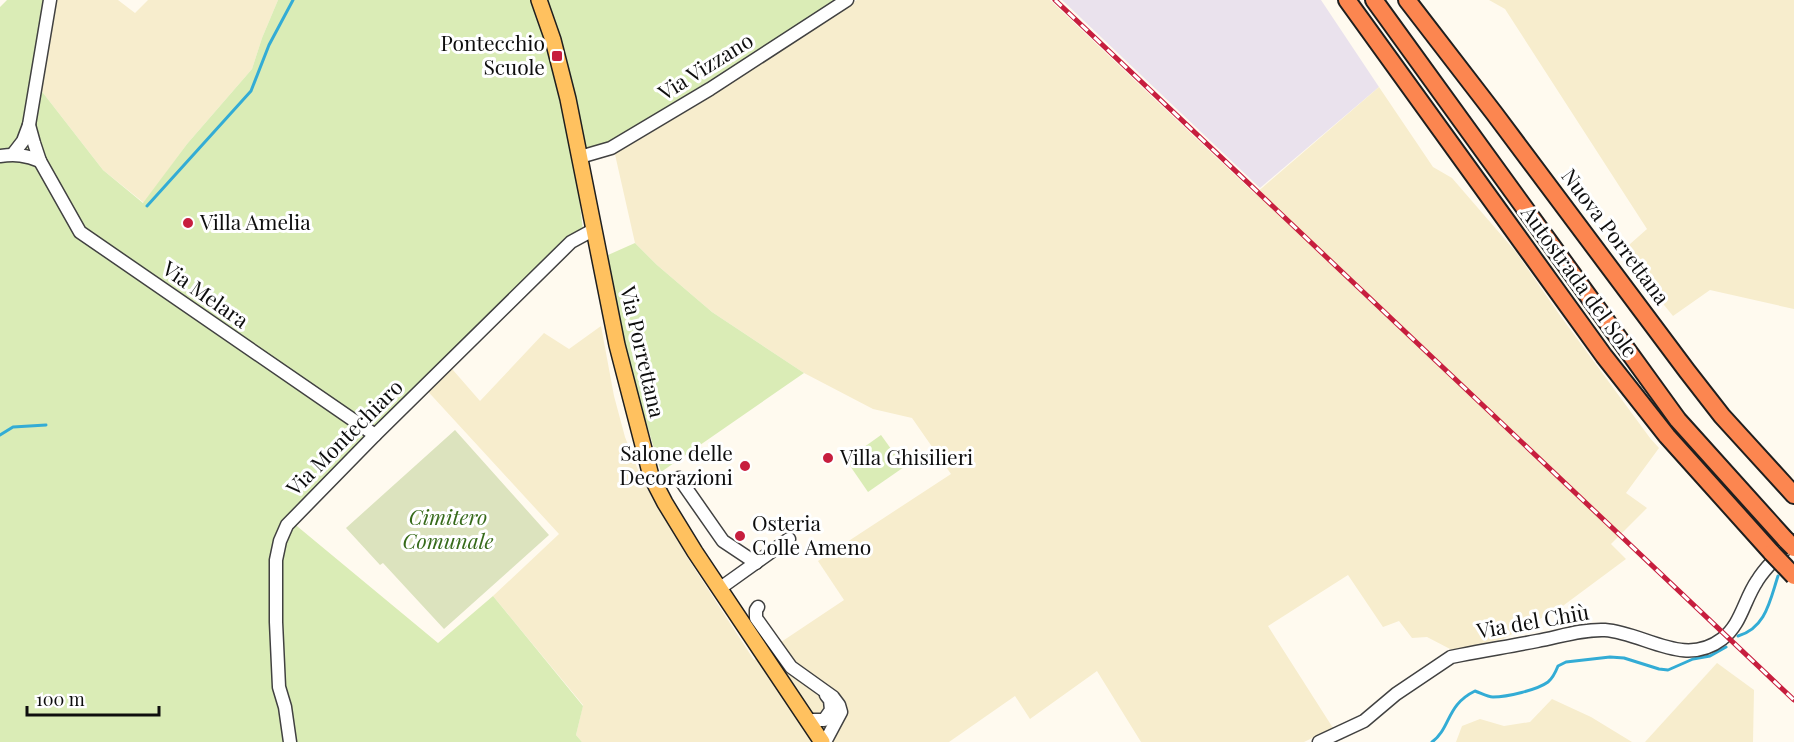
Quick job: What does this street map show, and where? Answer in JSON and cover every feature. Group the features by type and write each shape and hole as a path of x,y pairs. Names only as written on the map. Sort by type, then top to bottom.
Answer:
{"highway":[{"name":"Autostrada del Sole","path":"1347,0 1604,356 1667,436 1794,576"},
{"name":"Autostrada del Sole","path":"1374,0 1678,420 1791,543"},
{"name":"Nuova Porrettana","path":"1407,0 1722,416 1794,495"}],"main road":[{"name":"Via Porrettana","path":"539,0 557,56 617,345 651,476 683,533 719,589 819,731"}],"street":[{"path":"13,154 23,141 29,125 50,0"},
{"name":"Via Vizzano","path":"580,158 611,148 710,89 848,0"},
{"name":"Via Melara","path":"29,125 40,160 80,232 375,435"},
{"path":"0,156 13,154 40,160"},
{"name":"Via Montechiaro","path":"290,742 285,707 279,687 276,633 276,561 286,525 571,242 593,230"},
{"path":"679,478 723,541 756,563"},
{"path":"719,589 789,539"},
{"name":"Via del Chiù","path":"1319,742 1364,722 1396,694 1451,657 1596,630 1617,632 1679,650 1693,651 1707,648 1730,632 1738,621 1759,578 1791,543"},
{"path":"758,607 756,618 790,667 833,697 839,705 841,712 819,731"},
{"path":"819,731 831,710 830,700 820,687"}],"shaded area":[{"path":"49,0 118,0 135,13 148,0 278,0 252,69 187,144 144,203 103,170 33,80"},
{"path":"857,0 1050,0 1255,194 1379,87 1433,167 1452,178 1516,252 1559,314 1659,448 1626,493 1647,508 1611,544 1626,559 1560,608 1503,639 1452,650 1427,637 1412,638 1399,621 1383,627 1348,575 1268,626 1333,728 1304,742 1141,742 1097,671 1030,719 1015,696 949,742 582,742 576,735 583,705 493,596 559,534 422,385 446,362 480,401 544,333 569,349 601,326 614,396 625,437 642,480 689,560 754,660 844,600 818,561 951,474 912,418 873,409 804,373 712,312 657,265 635,243 614,150 742,75"},
{"path":"1062,0 1321,0 1379,87 1260,188"},
{"path":"1489,0 1794,0 1794,309 1710,290 1673,316 1621,252 1647,229 1505,9"},
{"path":"1717,663 1754,690 1753,742 1645,742"},
{"path":"1552,699 1591,717 1632,742 1456,742 1462,726 1480,719 1504,726 1530,722"}],"green space":[{"path":"7,0 49,0 33,80 103,170 143,203 187,144 252,69 278,0 840,0 737,67 616,138 600,147 574,156 583,230 375,428 286,517 438,643 493,596 583,706 576,735 582,742 0,742 0,7"},
{"path":"635,243 712,312 804,373 661,472 623,344 608,255"},
{"name":"Cimitero Comunale","path":"455,430 549,535 444,629 383,563 380,565 346,528"},
{"path":"881,435 904,467 868,492 846,460"}],"waterway":[{"path":"147,206 251,91 269,45 293,0"},
{"path":"0,435 13,427 46,425"},
{"path":"1738,636 1755,627 1761,620 1778,576"},
{"path":"1432,742 1443,730 1459,703 1475,691 1493,697 1529,690 1548,682 1558,666 1566,662 1610,657 1624,658 1668,670 1693,659 1710,656 1726,647"}],"railway":[{"path":"1055,0 1794,700"}],"place":[{"name":"Pontecchio Scuole","path":"557,56"},
{"name":"Villa Amelia","path":"188,223"},
{"name":"Villa Ghisilieri","path":"828,458"},
{"name":"Salone delle Decorazioni","path":"745,466"},
{"name":"Osteria Colle Ameno","path":"740,536"}]}
